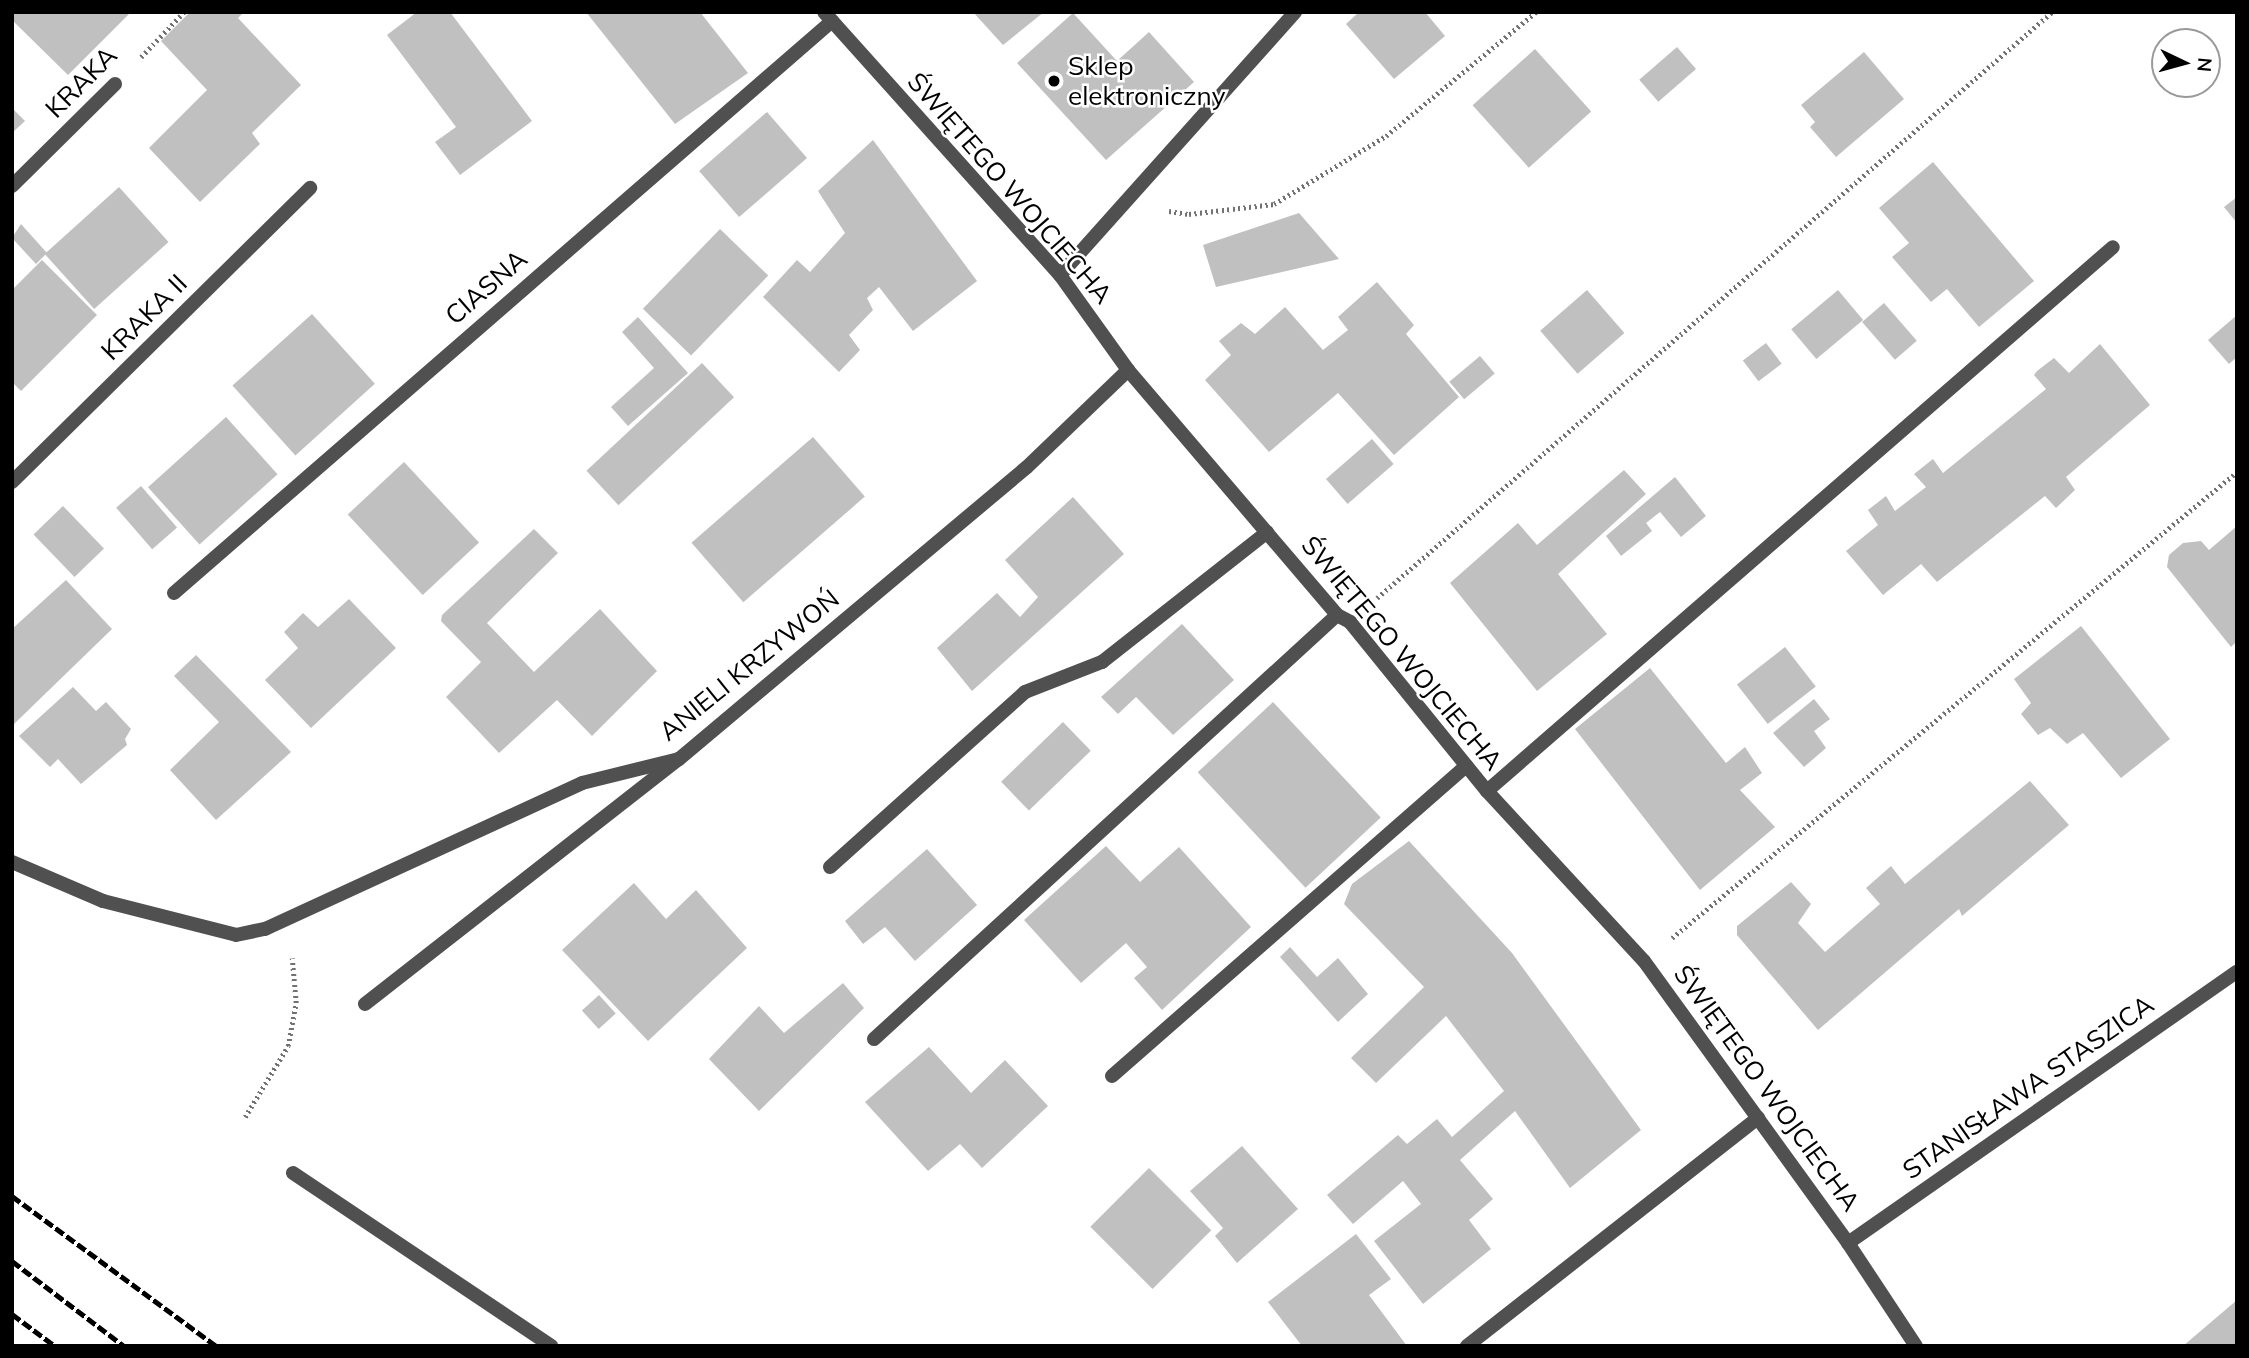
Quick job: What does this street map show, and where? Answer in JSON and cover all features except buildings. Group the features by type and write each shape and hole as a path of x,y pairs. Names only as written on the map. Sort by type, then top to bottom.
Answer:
{"street":[{"path":"1060,275 1295,12"},
{"name":"ŚWIĘTEGO WOJCIECHA","path":"828,17 1060,275 1128,370 1344,618 1487,791 1644,961 1848,1243 1916,1346"},
{"name":"CIASNA","path":"174,593 828,17"},
{"name":"KRAKA","path":"12,186 115,84"},
{"name":"KRAKA II","path":"12,482 310,188"},
{"path":"1487,791 2113,247"},
{"name":"ANIELI KRZYWOŃ","path":"12,862 103,901 236,935 265,929 336,893 582,783 679,759 1027,467 1128,370"},
{"path":"830,867 1025,692 1102,662 1267,532"},
{"path":"874,1040 1344,618"},
{"path":"365,1004 679,759"},
{"path":"1112,1076 1466,766"},
{"name":"STANISŁAWA STASZICA","path":"1848,1243 2237,972"},
{"path":"1467,1346 1758,1118"},
{"path":"293,1173 551,1346"}],"path":[{"name":"KRAKA","path":"115,84 184,12"},
{"path":"1123,205 1189,214 1274,204 1386,136 1536,12"},
{"path":"1344,618 2052,12"},
{"path":"1644,961 2237,472"},
{"path":"245,1116 288,1046 296,1003 286,919"}],"railway":[{"path":"12,1196 216,1346"},
{"path":"12,1261 124,1346"},
{"path":"12,1314 55,1346"}],"place":[{"name":"Sklep elektroniczny","path":"1054,81"}]}
